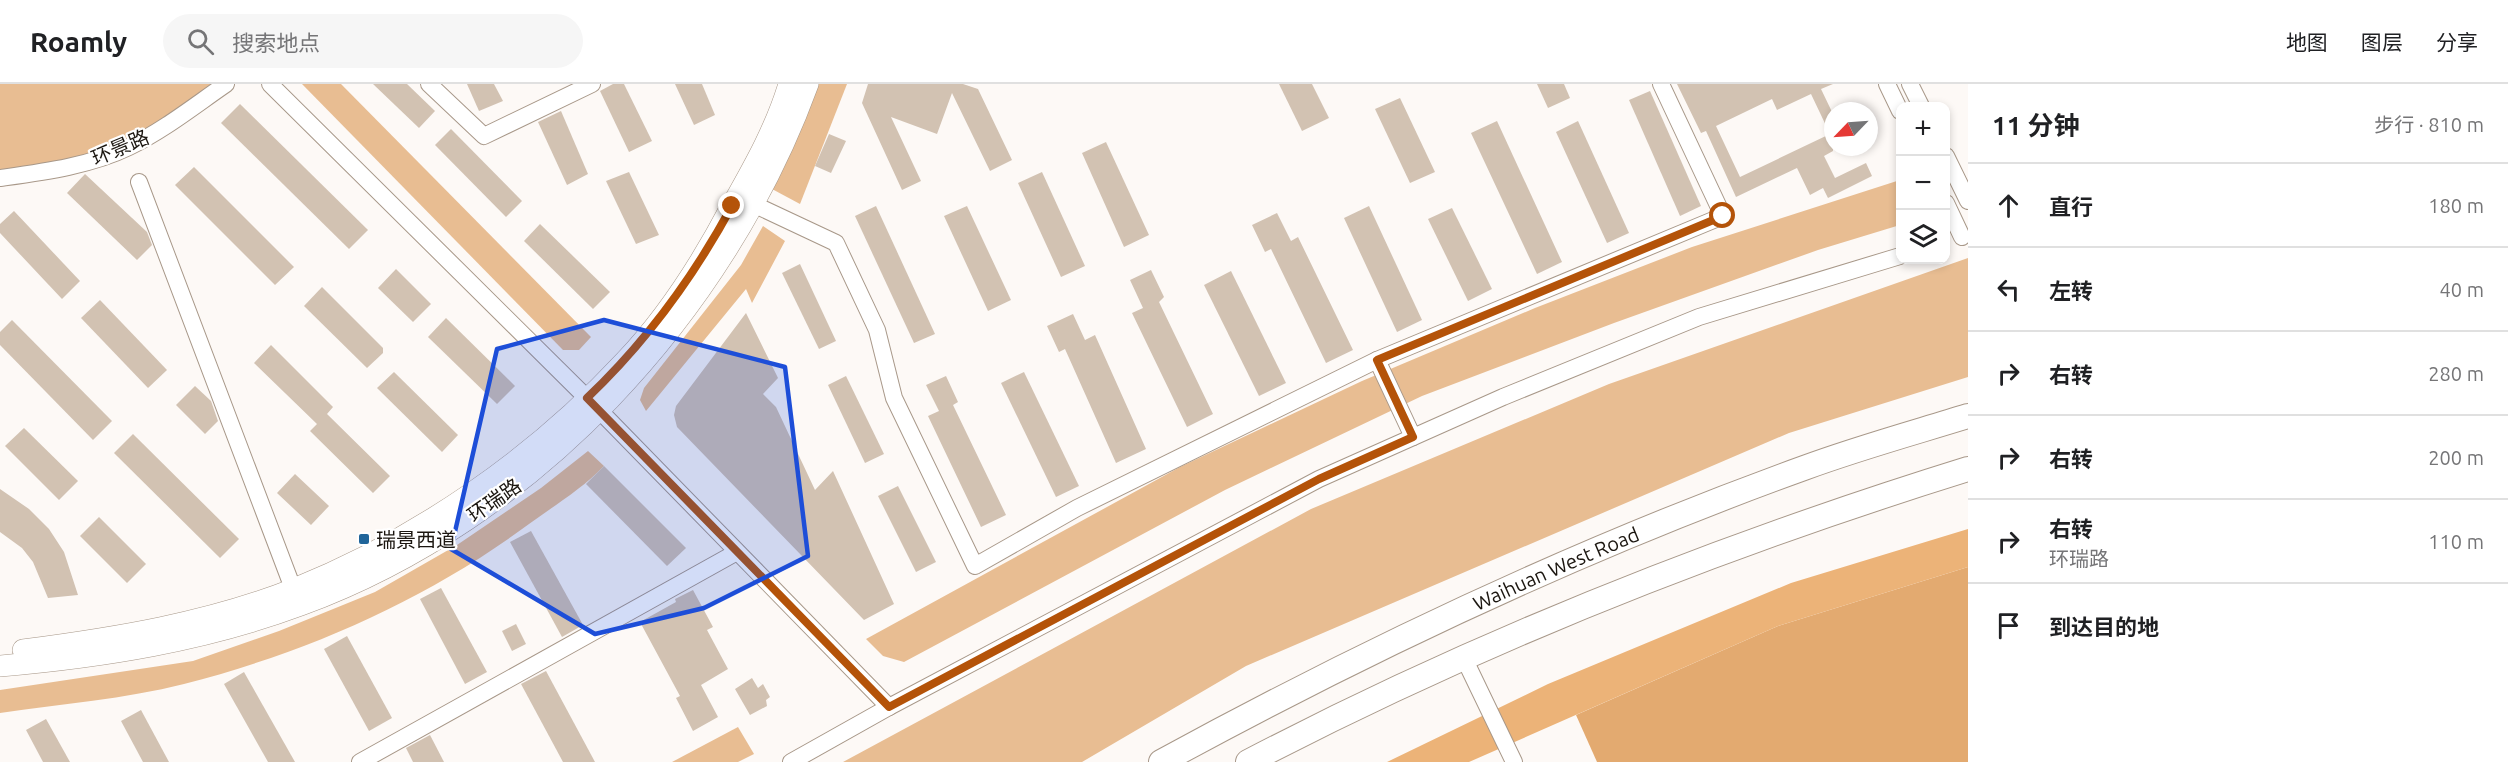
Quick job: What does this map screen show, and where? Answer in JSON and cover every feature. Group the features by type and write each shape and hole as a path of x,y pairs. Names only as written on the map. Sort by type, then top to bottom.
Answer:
{"highway":[{"name":"Waihuan West Road","path":"1161,762 1259,709 1414,631 1631,534 1805,467 1968,416"},
{"path":"1248,762 1344,712 1463,656 1699,562 1851,506 1968,469"}],"main road":[{"name":"环瑞路","path":"0,666 76,659 150,648 380,571 464,521 519,484 593,404 706,253 752,170 782,106 789,84"},
{"name":"环瑞路","path":"593,404 643,363 685,310 720,260 753,204 808,84"},
{"name":"环瑞路","path":"0,652 109,638 170,626 256,602 297,597"}],"street":[{"name":"环景路","path":"0,178 61,169 128,148 174,122 226,84"},
{"path":"270,84 593,404 889,707"},
{"path":"429,84 484,136 592,84"},
{"path":"753,204 836,243 877,330 894,398 975,566 1077,508 1377,360 1723,216 1661,84"},
{"path":"1887,84 1896,103"},
{"path":"1910,84 1919,102"},
{"path":"1950,164 1968,201"},
{"path":"139,182 297,597"},
{"path":"1950,210 1965,236 1950,241"},
{"path":"791,762 889,707 1319,479 1699,317 1896,257"},
{"path":"1377,360 1413,437"},
{"path":"360,762 737,552"},
{"path":"1463,656 1514,762"}],"highlighted area":[{"path":"604,320 785,367 808,556 704,608 595,634 451,549 497,349"}],"shaded area":[{"path":"0,84 226,84 128,148 0,178"},
{"path":"302,84 341,84 591,337 579,350 563,350"},
{"path":"819,84 847,84 800,204 772,189"},
{"path":"1896,181 1896,226 1818,250 1614,323 1422,396 1225,490 904,662 883,656 866,639 1180,467 1362,381 1535,308 1692,247"},
{"path":"763,226 785,241 752,303 746,289 646,411 640,400 644,388 741,265"},
{"path":"1968,258 1968,377 1789,433 1246,666 1082,762 843,762 1311,509 1609,384"},
{"path":"588,451 604,466 577,489 490,551 449,577 364,620 276,656 184,684 116,697 0,713 0,690 193,661 279,631 375,592 457,545 541,488"},
{"path":"1968,529 1968,567 1778,626 1469,762 1387,762 1548,684 1791,583"},
{"path":"1968,567 1968,762 1597,762 1576,715 1778,626"},
{"path":"738,727 754,754 738,762 672,762"}],"building":[{"path":"373,84 407,84 435,111 419,128"},
{"path":"467,84 494,84 503,101 479,111"},
{"path":"613,84 624,84 652,141 629,152 600,91"},
{"path":"675,84 702,84 715,115 694,125"},
{"path":"868,84 963,84 978,89 1012,160 990,171 952,93 937,134 891,117 921,181 902,190 862,103"},
{"path":"1279,84 1312,84 1329,118 1302,131"},
{"path":"1537,84 1564,84 1570,98 1548,108"},
{"path":"1677,84 1833,84 1821,89 1827,102 1824,102 1824,121 1811,94 1777,110 1772,99 1716,126 1740,177 1824,137 1824,156 1835,178 1866,163 1872,176 1828,198 1823,188 1810,195 1797,168 1736,197 1706,131 1701,133"},
{"path":"1650,91 1701,206 1680,216 1629,100"},
{"path":"1400,98 1435,172 1410,183 1375,109"},
{"path":"240,104 368,230 349,249 221,123"},
{"path":"561,111 588,174 567,185 538,122"},
{"path":"1497,121 1562,262 1537,274 1471,133"},
{"path":"1578,121 1629,233 1607,243 1556,132"},
{"path":"451,129 522,201 506,217 435,145"},
{"path":"829,134 846,141 831,173 815,166"},
{"path":"1106,142 1149,235 1124,247 1082,153"},
{"path":"194,167 294,267 275,285 175,185"},
{"path":"629,172 659,235 636,244 606,181"},
{"path":"1042,172 1085,266 1061,277 1018,183"},
{"path":"85,174 147,232 152,245 137,260 67,193"},
{"path":"876,206 935,334 914,343 855,216"},
{"path":"967,206 1011,300 988,311 944,216"},
{"path":"1369,206 1422,320 1397,332 1344,218"},
{"path":"1452,208 1492,289 1468,301 1428,219"},
{"path":"14,211 80,281 62,299 0,233 0,224"},
{"path":"1277,213 1291,241 1298,237 1353,350 1326,363 1271,249 1265,252 1252,225"},
{"path":"540,224 610,292 593,309 524,241"},
{"path":"800,264 836,341 819,349 782,273"},
{"path":"396,269 431,304 413,322 378,288"},
{"path":"1151,270 1164,297 1159,302 1213,414 1187,427 1132,313 1143,308 1130,280"},
{"path":"1231,271 1286,383 1259,396 1204,285"},
{"path":"322,287 383,348 383,353 367,368 304,306"},
{"path":"100,300 167,370 148,388 81,318"},
{"path":"746,313 778,378 763,394 776,407 815,490 833,471 894,604 864,620 677,427 674,415 676,406"},
{"path":"1073,314 1085,340 1095,335 1146,449 1116,463 1065,349 1059,352 1047,326"},
{"path":"446,318 515,386 497,404 428,337"},
{"path":"12,320 112,421 93,440 0,345 0,332"},
{"path":"271,345 333,407 327,414 390,476 373,493 310,431 317,424 254,363"},
{"path":"394,372 458,435 442,452 377,388"},
{"path":"1024,372 1079,486 1056,497 1001,383"},
{"path":"846,376 884,454 865,463 828,385"},
{"path":"946,376 958,402 953,405 1006,515 981,527 928,416 939,411 926,385"},
{"path":"195,386 211,401 218,421 205,434 176,405"},
{"path":"24,428 78,481 59,500 5,446"},
{"path":"133,434 239,539 220,558 114,453"},
{"path":"604,466 686,548 667,566 586,484"},
{"path":"295,474 329,506 311,525 277,493"},
{"path":"898,486 936,562 916,572 878,496"},
{"path":"0,489 29,509 49,529 64,552 78,595 48,598 33,562 22,548 0,532"},
{"path":"99,517 146,564 127,583 80,536"},
{"path":"531,531 583,625 562,637 510,542"},
{"path":"441,588 487,672 465,684 420,599"},
{"path":"693,590 713,627 707,630 728,669 701,685 718,717 693,731 676,698 680,696 640,622"},
{"path":"516,624 526,644 512,651 502,631"},
{"path":"347,636 392,718 369,731 324,649"},
{"path":"546,671 595,762 563,762 521,684"},
{"path":"244,672 295,762 268,762 224,684"},
{"path":"752,678 758,688 763,684 770,697 766,700 767,706 750,715 735,689"},
{"path":"141,710 169,762 143,762 121,721"},
{"path":"46,719 70,762 43,762 26,730"},
{"path":"430,735 444,762 413,762 406,748"}],"place":[{"name":"瑞景西道","path":"364,539"}],"route":[{"path":"732,206 706,253 669,306 626,361 587,398 889,707 1319,479 1413,437 1377,360 1723,216"}]}
